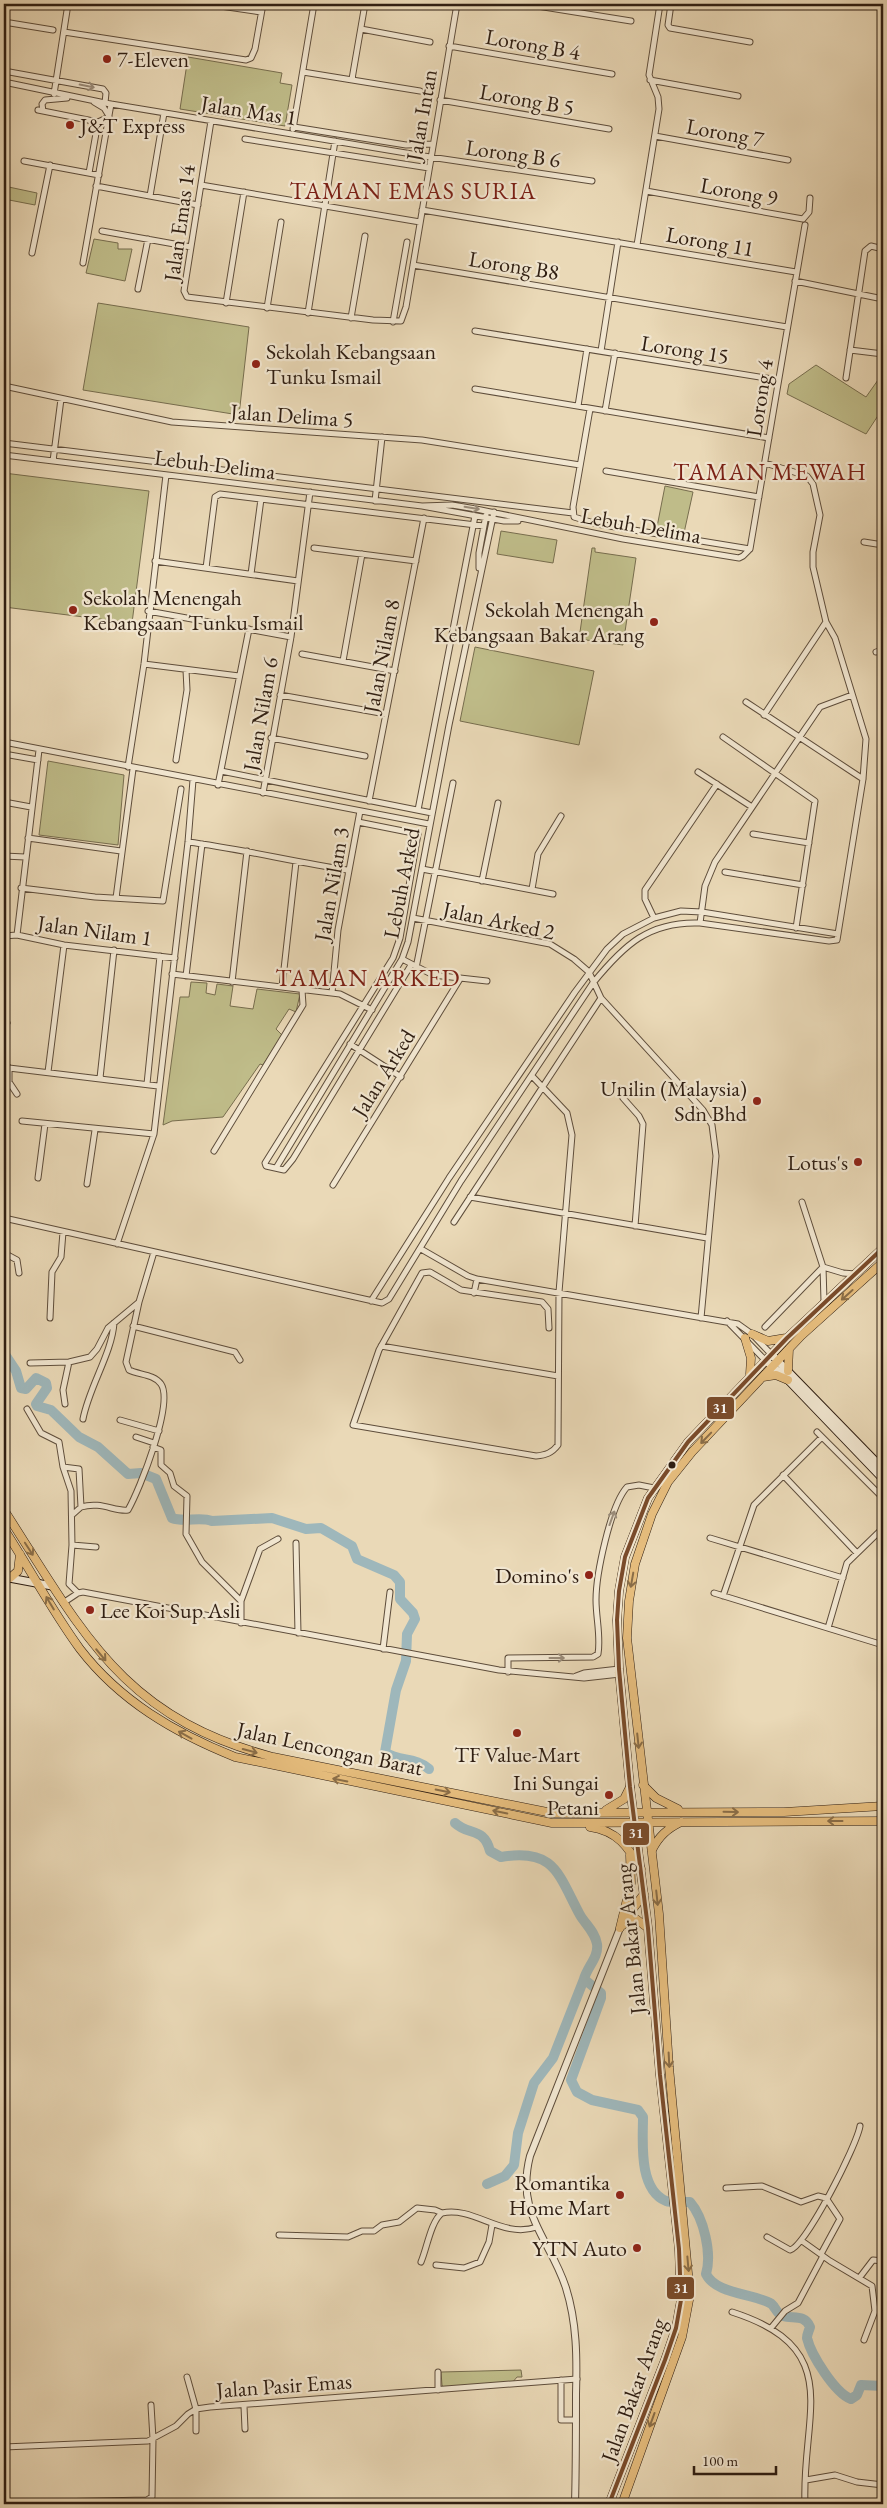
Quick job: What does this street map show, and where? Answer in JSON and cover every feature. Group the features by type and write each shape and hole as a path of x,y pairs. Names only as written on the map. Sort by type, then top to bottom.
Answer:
{"main road":[{"name":"Jalan Bakar Arang","path":"622,2504 686,2323 690,2295 656,2026 648,1928 630,1787 617,1620 619,1591 625,1557 634,1530 654,1488 688,1442 749,1376 824,1301 883,1248"},
{"name":"Jalan Bakar Arang","path":"677,2190 663,1963 652,1850 627,1638 629,1601 635,1564 652,1514 668,1482 692,1452 789,1349 883,1262"},
{"path":"749,1376 751,1358 748,1336 768,1341 787,1338"},
{"path":"788,1376 789,1349"},
{"path":"768,1357 883,1469"},
{"path":"763,1377 788,1376 883,1479"},
{"name":"Jalan Lencongan Barat","path":"4,1510 63,1603 102,1656 142,1696 192,1727 230,1745 273,1757 552,1813 634,1811 784,1812 853,1807"},
{"name":"Jalan Lencongan Barat","path":"4,1529 80,1649 100,1671 131,1700 164,1723 200,1743 235,1757 270,1766 552,1823 883,1821"},
{"path":"7,1577 18,1571 20,1554"},
{"path":"7,1577 52,1586"},
{"path":"643,1785 662,1803 682,1811"},
{"path":"600,1812 618,1803 630,1787"},
{"path":"853,1807 883,1806"},
{"path":"853,1807 883,1812"},
{"path":"652,1850 657,1840 667,1829 682,1821"},
{"path":"565,1824 606,1830 623,1841 641,1870"},
{"path":"620,1928 631,1883 632,1867 628,1847"},
{"path":"620,1928 628,1912 644,1894"},
{"path":"620,1928 630,1919 640,1921 648,1928"},
{"name":"Jalan Bakar Arang","path":"609,2504 676,2328 681,2300 680,2216"}],"street":[{"path":"54,94 68,4"},
{"path":"207,4 261,12"},
{"path":"64,32 246,60 251,58 255,49 263,4"},
{"path":"293,134 314,4"},
{"path":"352,79 365,4"},
{"name":"Jalan Intan","path":"393,322 400,321 404,314 457,4"},
{"path":"526,4 632,21"},
{"path":"637,245 659,102 650,80 649,71 660,4"},
{"path":"671,4 668,27 672,29 750,42"},
{"path":"4,22 53,30"},
{"path":"361,29 430,42"},
{"name":"Lorong B 4","path":"449,46 612,74"},
{"path":"4,71 103,89 106,93 105,103"},
{"path":"303,72 420,91"},
{"path":"650,80 738,96"},
{"name":"Jalan Mas 1","path":"4,83 105,103 430,157"},
{"path":"73,97 45,100 41,111 98,122 109,117"},
{"path":"91,100 104,108 109,117"},
{"name":"Lorong B 5","path":"440,100 609,129"},
{"path":"83,264 111,104"},
{"path":"150,196 164,113"},
{"name":"Jalan Emas 14","path":"211,121 184,291 189,299 226,303"},
{"path":"89,173 98,122"},
{"path":"294,127 406,145 433,144"},
{"name":"Lorong 7","path":"655,136 788,160"},
{"path":"245,140 429,168"},
{"path":"308,313 335,141"},
{"name":"Lorong B 6","path":"430,157 592,181"},
{"path":"24,160 99,174"},
{"path":"32,253 50,165"},
{"path":"201,185 420,222"},
{"path":"96,186 198,205"},
{"name":"Lorong 9","path":"646,191 803,219 809,212 810,198"},
{"path":"244,192 226,303 393,322 407,242"},
{"name":"Lorong 11","path":"422,210 796,272"},
{"path":"266,308 281,222"},
{"name":"Lorong 4","path":"750,549 805,225"},
{"path":"102,231 191,247"},
{"path":"351,318 365,236"},
{"path":"138,289 148,239"},
{"path":"601,351 618,242"},
{"path":"846,378 867,247 883,249"},
{"name":"Lorong B8","path":"413,265 787,327"},
{"path":"795,282 883,299"},
{"name":"Lorong 15","path":"475,331 778,380"},
{"path":"578,406 587,349"},
{"path":"850,350 883,354"},
{"path":"606,411 615,353"},
{"name":"Jalan Delima 5","path":"4,386 186,424 440,442 580,465"},
{"path":"475,389 769,438"},
{"path":"53,461 61,399"},
{"path":"573,513 590,408"},
{"path":"375,502 382,437"},
{"path":"4,443 573,513 578,519 750,549"},
{"name":"Lebuh Delima","path":"4,455 310,492 375,502 422,506 492,519 524,520"},
{"path":"4,1218 382,1303 389,1298 421,1249 461,1181 593,982 613,959 632,942 654,929 679,922 700,923 829,941 837,940 863,779 866,739 835,638 826,622 813,567 813,552 820,515 812,484 807,476 765,463"},
{"path":"606,471 759,497"},
{"path":"116,898 130,768 144,664 148,611 166,475"},
{"name":"Jalan Nilam 6","path":"263,793 271,738 291,637 310,492"},
{"name":"Lebuh Delima","path":"206,568 216,494 484,526"},
{"path":"251,574 261,499"},
{"name":"Lebuh Delima","path":"422,506 452,505 494,512 623,540 738,558 750,549"},
{"name":"Lebuh Arked","path":"479,573 479,552 487,511"},
{"name":"Lebuh Arked","path":"276,1168 402,959 413,918 429,824 479,573 486,554 494,512"},
{"name":"Lebuh Arked","path":"418,810 475,516"},
{"name":"Jalan Nilam 8","path":"369,801 424,518"},
{"path":"864,542 883,545"},
{"path":"314,548 416,561"},
{"path":"343,661 362,554"},
{"path":"155,561 298,581"},
{"path":"148,611 291,637"},
{"path":"764,714 826,622"},
{"path":"218,785 249,629"},
{"path":"876,652 883,650"},
{"path":"302,654 394,671"},
{"path":"144,664 239,676"},
{"path":"176,760 187,690 186,670"},
{"path":"280,695 386,714"},
{"path":"700,923 708,874 752,807 822,705 852,695"},
{"path":"746,702 863,779"},
{"path":"723,737 815,801 796,928"},
{"path":"271,738 365,756"},
{"path":"4,742 218,785 429,824"},
{"name":"Jalan Nilam 1","path":"40,750 25,858 17,935 64,945 174,958"},
{"path":"4,754 38,760"},
{"path":"221,771 432,813"},
{"path":"698,772 752,807"},
{"path":"117,1244 154,1134 158,1086 188,842 193,780"},
{"path":"420,823 397,949 265,1163 266,1166 284,1170 294,1158 413,966 453,783"},
{"path":"654,918 645,899 645,890 717,784"},
{"path":"22,888 159,902 165,898 181,789"},
{"path":"4,802 32,807"},
{"path":"482,881 498,803"},
{"name":"Jalan Nilam 3","path":"332,993 338,930 360,811"},
{"path":"532,889 538,854 561,816"},
{"path":"358,822 418,834"},
{"path":"753,834 809,843"},
{"path":"28,838 121,852"},
{"path":"188,842 348,870"},
{"path":"186,976 202,844"},
{"path":"232,982 247,851"},
{"path":"4,856 25,858"},
{"path":"282,987 296,862"},
{"path":"422,869 553,894"},
{"path":"725,872 803,885"},
{"path":"371,1301 449,1178 589,972 623,934 654,918 681,911 702,912 838,934"},
{"name":"Jalan Arked 2","path":"413,918 550,944 574,959 589,972 601,998 704,1110 712,1126 716,1156 701,1318"},
{"path":"4,936 17,935"},
{"path":"48,1072 64,945"},
{"path":"100,1078 114,950"},
{"path":"147,1084 160,956"},
{"path":"402,959 433,975 487,981"},
{"path":"172,974 332,993 346,996 372,1010"},
{"name":"Jalan Arked","path":"333,1185 460,979"},
{"path":"214,1151 303,1005 302,990"},
{"path":"454,1222 601,998"},
{"path":"350,1044 401,1077"},
{"path":"4,1062 9,1068 10,1082 17,1094"},
{"path":"9,1068 158,1086"},
{"path":"532,1076 567,1113 571,1123 572,1135 559,1292 558,1445 554,1451 536,1456 353,1425 381,1346 422,1273 430,1272 461,1290 542,1302 548,1309 549,1328"},
{"path":"623,1098 643,1124 636,1226"},
{"path":"22,1121 95,1130 154,1134"},
{"path":"38,1178 45,1124"},
{"path":"87,1184 95,1130"},
{"path":"449,1178 461,1181"},
{"path":"470,1197 707,1238"},
{"path":"802,1202 823,1267 824,1301"},
{"path":"50,1318 52,1272 61,1257 63,1232"},
{"path":"421,1249 468,1276 477,1279 738,1324 768,1357"},
{"path":"72,1515 81,1506 101,1504 128,1510 159,1431 165,1397 162,1386 156,1379 132,1371 127,1365 133,1326 154,1252"},
{"path":"4,1253 17,1260 19,1273"},
{"path":"823,1267 855,1274"},
{"path":"765,1327 823,1267"},
{"path":"474,1293 477,1279"},
{"path":"30,1363 69,1362 84,1359 94,1353 105,1332 139,1302"},
{"path":"726,1321 748,1336 768,1357"},
{"path":"83,1419 88,1399 112,1338 114,1323"},
{"path":"133,1326 235,1352 240,1360"},
{"path":"381,1346 558,1376"},
{"path":"65,1404 62,1390 69,1362"},
{"path":"28,1410 41,1433 59,1442 63,1467 71,1486 72,1545 68,1584 78,1593"},
{"path":"120,1420 159,1431"},
{"path":"817,1432 883,1498"},
{"path":"136,1437 161,1450 161,1465 170,1473 173,1485 187,1496 186,1534 198,1556 241,1601"},
{"path":"723,1596 754,1505 822,1437"},
{"path":"63,1467 79,1469 81,1506"},
{"path":"783,1475 857,1553"},
{"path":"508,1672 508,1658 593,1657 598,1654 596,1598 605,1539 620,1497 627,1487 639,1485 654,1488"},
{"path":"828,1628 847,1563 883,1528"},
{"path":"710,1538 843,1578"},
{"path":"241,1623 241,1601 260,1549 278,1539"},
{"path":"296,1543 298,1633"},
{"path":"72,1545 96,1547"},
{"path":"383,1649 390,1592"},
{"path":"63,1603 78,1593 88,1593 508,1672 584,1678 620,1672"},
{"path":"714,1593 883,1645"},
{"path":"575,2504 575,2321 566,2287 537,2227 526,2196 527,2168 620,1928"},
{"path":"767,2237 790,2250 802,2241 817,2219 826,2198 845,2165 860,2126"},
{"path":"726,2188 762,2186 801,2202 818,2196 826,2198 840,2220 798,2304 785,2311 771,2328"},
{"path":"279,2235 348,2237 362,2231 372,2232 382,2225 398,2222 417,2208 435,2210 442,2213 461,2213 492,2225 517,2230 537,2227"},
{"path":"421,2262 430,2242 434,2222 442,2213"},
{"path":"436,2265 464,2268 480,2262 487,2249 492,2225"},
{"path":"802,2241 872,2286 874,2316 864,2340"},
{"path":"860,2277 873,2260 883,2260"},
{"path":"732,2312 771,2328 794,2345 810,2379 805,2504"},
{"path":"438,2372 438,2390"},
{"path":"187,2377 196,2409 196,2431"},
{"name":"Jalan Pasir Emas","path":"4,2447 143,2442 153,2439 176,2426 196,2409 576,2379"},
{"path":"561,2380 561,2420 576,2420"},
{"path":"4,2503 147,2500 152,2497 154,2492 151,2405"},
{"path":"244,2406 245,2429"},
{"path":"806,2480 835,2475 857,2482 883,2485"}],"shaded area":[{"path":"188,57 282,73 280,83 292,85 285,126 180,109"},
{"path":"4,186 37,193 35,205 4,199"},
{"path":"94,239 118,243 118,249 132,249 125,281 86,273"},
{"path":"98,303 249,327 239,415 83,390"},
{"path":"816,365 866,397 878,380 883,384 883,408 866,434 787,394 789,384"},
{"path":"4,473 149,491 132,623 4,607"},
{"path":"665,486 693,492 684,533 657,527"},
{"path":"501,531 557,540 553,563 497,554"},
{"path":"592,548 595,548 595,552 636,558 623,645 579,639"},
{"path":"475,647 594,671 579,745 460,721"},
{"path":"48,761 124,775 118,845 39,835"},
{"path":"191,982 207,983 206,993 215,995 217,984 233,986 230,1006 253,1009 257,989 300,994 296,1012 289,1009 276,1029 282,1035 263,1065 260,1064 223,1117 172,1121 163,1125 180,997 189,997"},
{"path":"521,2370 522,2377 517,2377 512,2383 444,2388 442,2385 441,2372"}],"waterway":[{"path":"4,1353 16,1371 21,1388 26,1389 36,1378 46,1383 47,1388 36,1404 37,1406 51,1410 79,1437 98,1447 128,1474 141,1473 156,1479 172,1518 212,1521 272,1518 306,1529 321,1528 352,1546 357,1559 394,1575 400,1582 400,1599 413,1613 415,1619 407,1634 406,1661 396,1690 385,1752 419,1763 429,1769"},
{"path":"455,1823 480,1835 484,1838 490,1851 501,1857 533,1856 552,1867 560,1876 580,1915 592,1932 596,1940 597,1949 595,1958 584,1979 601,1993 601,1998 571,2080 577,2092 592,2100 638,2110 643,2117 643,2151 646,2175 657,2195 666,2201 690,2202 695,2209 706,2237 708,2257 706,2274 711,2281 726,2289 770,2303 783,2316 805,2320 810,2327 807,2338 809,2345 824,2373 838,2389 851,2399 857,2395 861,2385 883,2386"},
{"path":"487,2184 505,2176 514,2165 518,2133 534,2083 553,2058 584,1979"}],"transit line":[{"name":"31","path":"609,2504 665,2360 676,2328 681,2300 679,2249 660,2075 648,1928 630,1787 619,1669 617,1620 619,1591 625,1557 648,1498 688,1442 787,1338 883,1248"}],"place":[{"name":"7-Eleven","path":"107,59"},
{"name":"J&T Express","path":"70,125"},
{"name":"Sekolah Kebangsaan Tunku Ismail","path":"256,364"},
{"name":"Sekolah Menengah Kebangsaan Tunku Ismail","path":"73,610"},
{"name":"Sekolah Menengah Kebangsaan Bakar Arang","path":"654,622"},
{"name":"Unilin (Malaysia) Sdn Bhd","path":"757,1101"},
{"name":"Lotus's","path":"858,1162"},
{"name":"Domino's","path":"589,1575"},
{"name":"Lee Koi Sup Asli","path":"90,1610"},
{"name":"TF Value-Mart","path":"517,1733"},
{"name":"Ini Sungai Petani","path":"609,1795"},
{"name":"Romantika Home Mart","path":"620,2195"},
{"name":"YTN Auto","path":"637,2248"}],"district":[{"name":"TAMAN EMAS SURIA","path":"413,191"},
{"name":"TAMAN MEWAH","path":"770,472"},
{"name":"TAMAN ARKED","path":"368,978"}]}
